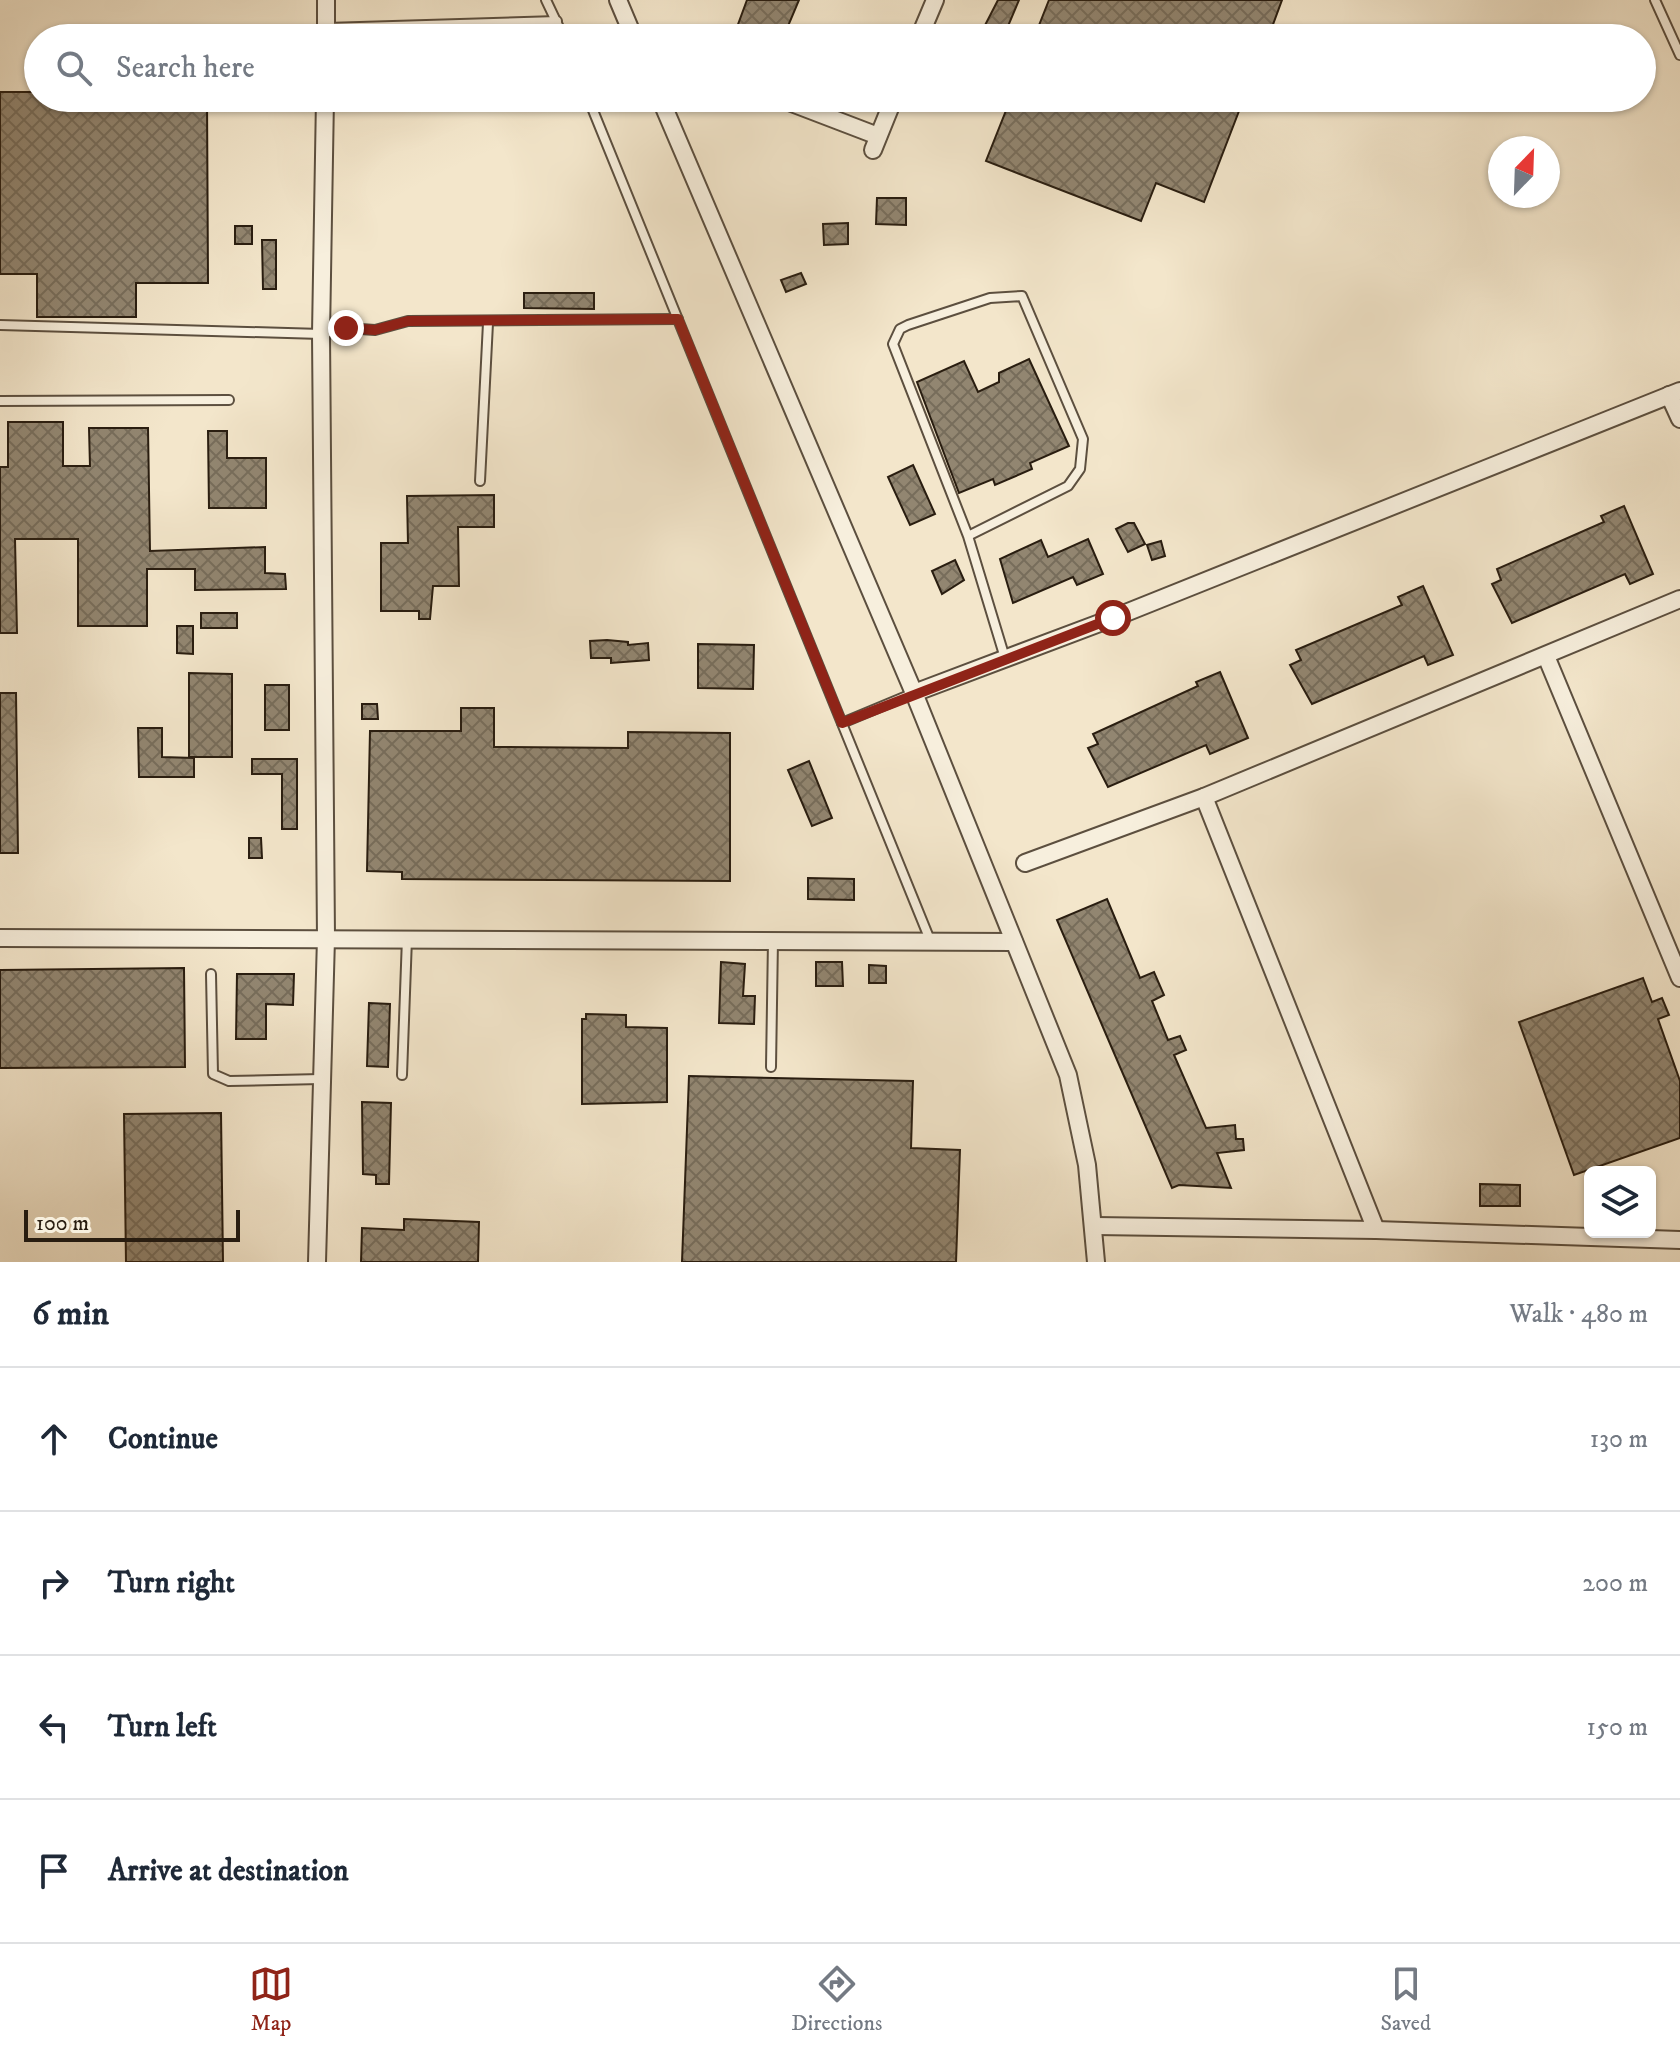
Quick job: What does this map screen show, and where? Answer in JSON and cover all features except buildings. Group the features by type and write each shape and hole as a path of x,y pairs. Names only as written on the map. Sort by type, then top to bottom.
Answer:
{"street":[{"path":"326,0 326,24"},
{"path":"618,0 628,24"},
{"path":"916,0 933,3 925,24"},
{"path":"317,1262 326,938 321,334 325,112"},
{"path":"666,112 914,693 1068,1075 1095,1226 1096,1262"},
{"path":"810,112 875,143 888,112"},
{"path":"914,693 1674,393 1680,419"},
{"path":"1025,863 1204,797 1680,599"},
{"path":"1546,656 1680,978"},
{"path":"1204,797 1376,1230"},
{"path":"0,938 1014,942"},
{"path":"1095,1226 1376,1230 1680,1240"}],"lane":[{"path":"546,0 558,24"},
{"path":"1655,0 1680,55"},
{"path":"473,24 557,21"},
{"path":"594,112 930,940"},
{"path":"968,536 1068,486 1080,469 1083,439 1022,296 990,298 908,325 900,329 893,344 968,536 1005,658"},
{"path":"0,325 321,334 346,328 375,330 408,321 488,323 678,319"},
{"path":"480,481 488,323"},
{"path":"0,401 229,400"},
{"path":"842,723 914,693"},
{"path":"402,1075 407,938"},
{"path":"771,1067 773,939"},
{"path":"211,974 213,1074 229,1081 322,1079"}],"route":[{"path":"346,328 375,330 408,321 488,323 678,319 842,723 1113,618"}]}
